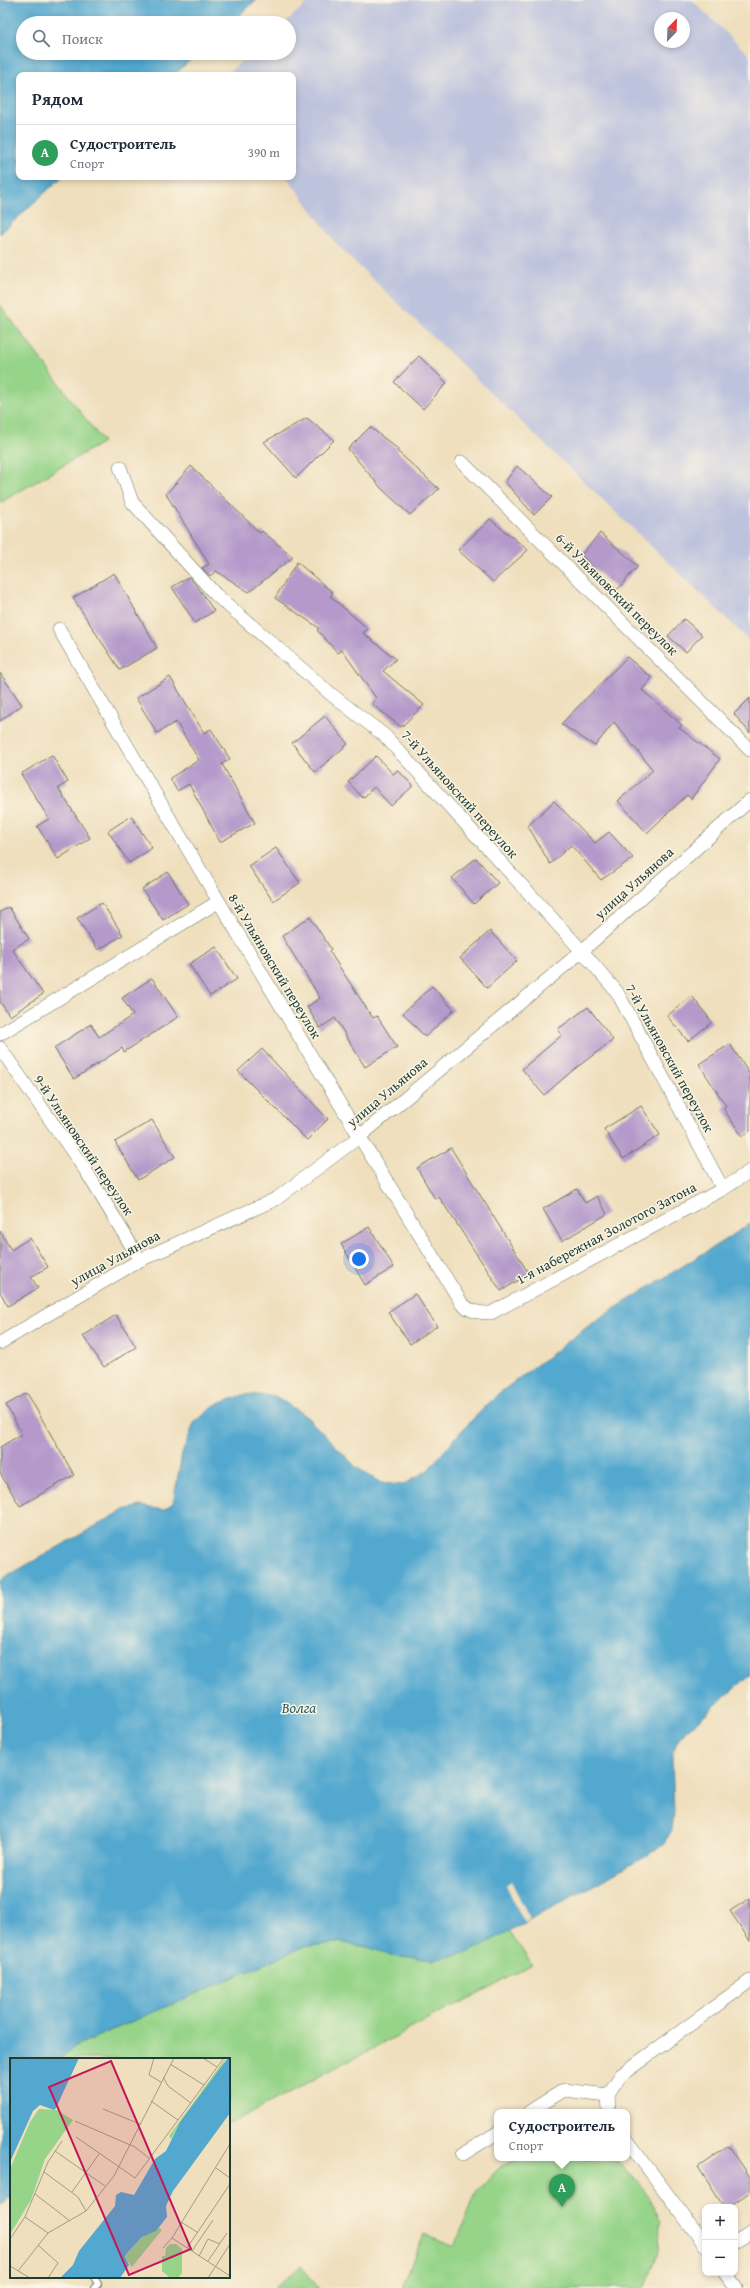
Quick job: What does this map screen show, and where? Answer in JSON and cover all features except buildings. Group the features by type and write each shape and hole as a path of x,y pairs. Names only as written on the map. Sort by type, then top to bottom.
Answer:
{"street":[{"name":"6-й Ульяновский переулок","path":"462,462 750,750"},
{"name":"7-й Ульяновский переулок","path":"120,467 132,502 216,595 332,695 385,736 582,951 617,992 723,1189"},
{"name":"8-й Ульяновский переулок","path":"58,629 218,902 359,1137 462,1304 474,1312"},
{"name":"улица Ульянова","path":"0,1343 140,1260 276,1199 359,1137 582,951 750,800"},
{"path":"0,1034 218,902"},
{"name":"9-й Ульяновский переулок","path":"0,1048 86,1171 140,1260"},
{"name":"1-я набережная Золотого Затона","path":"474,1312 491,1312 723,1189 750,1171"},
{"path":"609,2109 608,2095 621,2075 750,1981"},
{"path":"534,2109 564,2090 608,2095"},
{"path":"463,2154 494,2135"},
{"path":"630,2144 702,2241"},
{"path":"738,2240 750,2232"},
{"path":"727,2276 736,2288"}],"lane":[{"path":"94,2288 98,2284 95,2278"}],"shaded area":[{"path":"310,0 692,0 750,56 750,641 338,246 289,180 296,180 296,72 229,72 243,60 296,60 296,16 293,16"}],"green space":[{"path":"0,305 103,442 0,503"},
{"path":"509,1930 532,1965 230,2123 230,2058 60,2058 73,2047 303,1947 340,1942 367,1947 470,1951"},
{"path":"513,2161 614,2161 623,2166 646,2192 660,2222 659,2252 645,2288 401,2288 424,2234 455,2246 476,2193 500,2167"},
{"path":"301,2266 319,2288 275,2288"}],"water":[{"path":"0,0 256,0 238,16 16,16 16,60 190,60 177,72 16,72 16,180 59,180 0,234"},
{"name":"Волга","path":"750,1224 750,1675 678,1738 672,1756 674,1813 672,1830 664,1843 647,1856 470,1952 434,1960 397,1957 367,1947 340,1942 303,1947 73,2047 60,2058 10,2058 10,2198 0,2205 0,1580 124,1510 141,1506 163,1510 173,1503 182,1454 194,1423 215,1405 246,1394 275,1396 307,1417 356,1467 381,1483 403,1485 428,1470 462,1430 498,1394 595,1321"}],"pier":[{"path":"511,1881 530,1919 524,1922 506,1885"}],"place":[{"name":"Судостроитель","path":"562,2207"}]}
